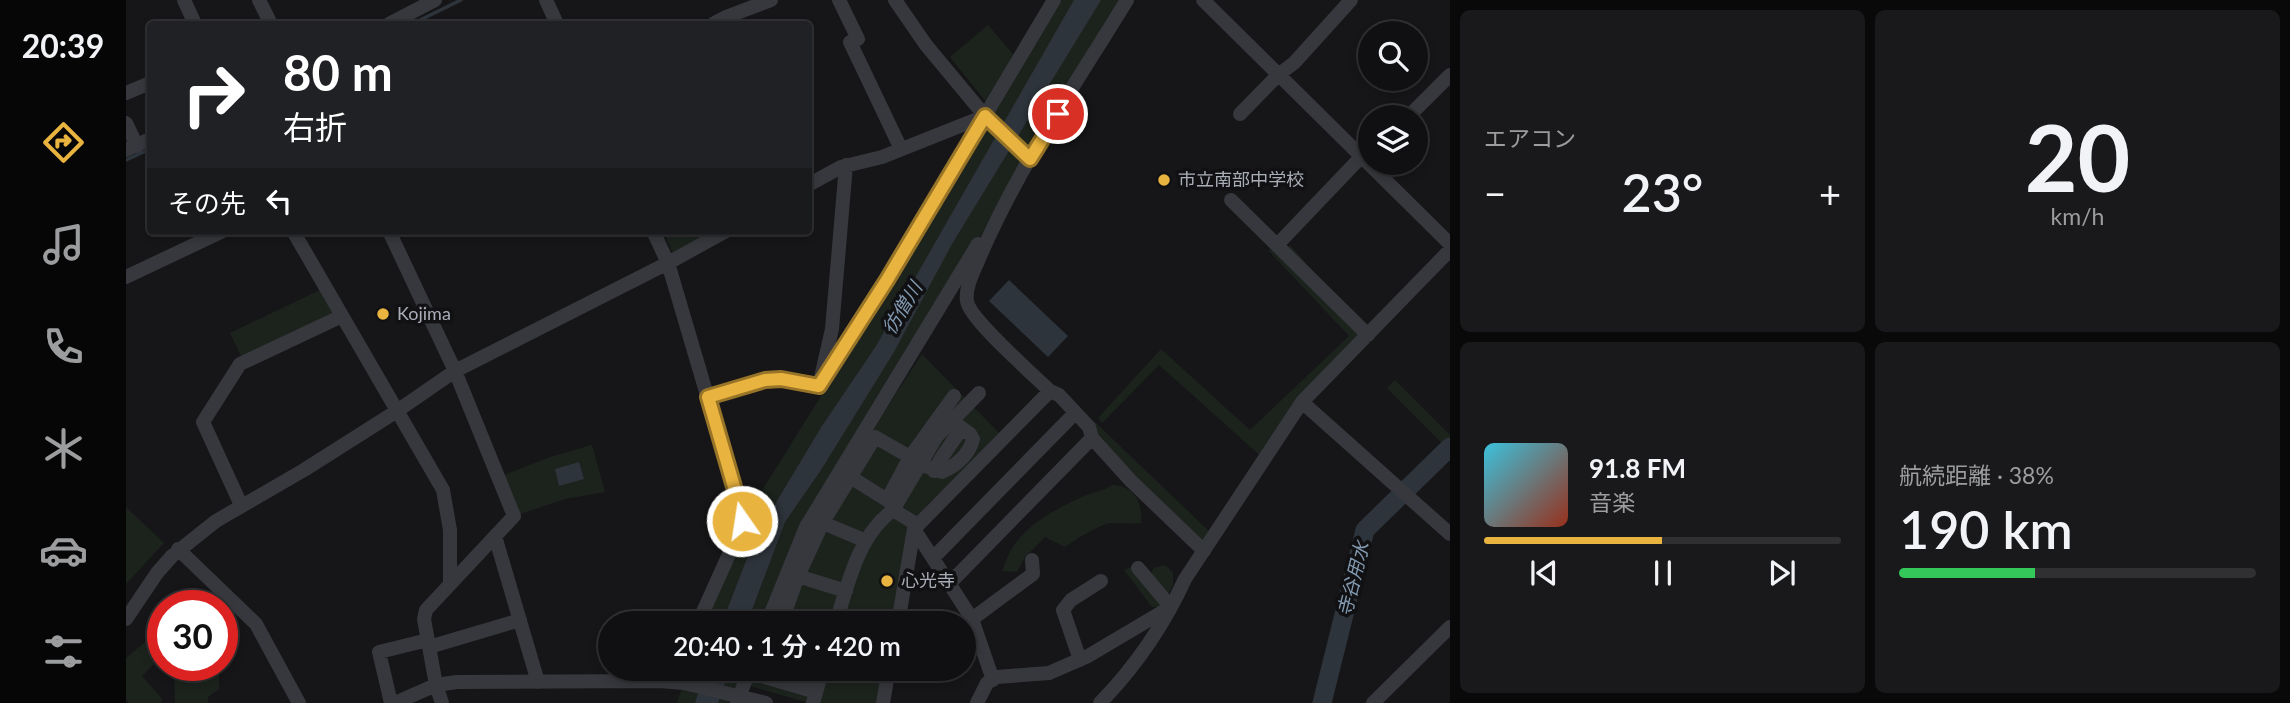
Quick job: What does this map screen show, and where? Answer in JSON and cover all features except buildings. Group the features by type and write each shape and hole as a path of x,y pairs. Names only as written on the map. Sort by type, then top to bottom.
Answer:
{"street":[{"path":"184,0 194,21"},
{"path":"259,0 270,21"},
{"path":"395,21 435,0"},
{"path":"546,0 556,21"},
{"path":"719,21 771,0"},
{"path":"839,0 858,39 850,42 901,149"},
{"path":"895,0 926,45 987,117 1030,159"},
{"path":"819,386 987,117 1054,0"},
{"path":"1127,0 995,221 966,299 969,309 1050,391 1059,395 1089,427 1092,438 1131,481 1203,551"},
{"path":"1203,0 1358,151"},
{"path":"1240,114 1278,75 1294,63 1352,0"},
{"path":"1420,105 1450,75"},
{"path":"126,93 147,84"},
{"path":"812,183 846,165 882,157 987,117"},
{"path":"126,123 131,148 147,140"},
{"path":"819,386 832,329 846,165"},
{"path":"1277,245 1358,165"},
{"path":"1100,703 1127,674 1146,648 1203,551 1302,402 1450,247 1381,175"},
{"path":"1231,200 1368,335"},
{"path":"773,611 817,520 980,240 995,221"},
{"path":"126,277 215,235"},
{"path":"295,235 443,490 450,530 450,584"},
{"path":"391,235 455,371 514,516 426,610 424,619 428,643 442,703"},
{"path":"655,235 668,263 742,521 703,611"},
{"path":"126,619 157,573 178,549 242,505 304,470 455,371 719,235"},
{"path":"242,505 203,422 240,364 342,316"},
{"path":"708,397 765,380 781,379 819,386"},
{"path":"900,611 916,527 1050,391"},
{"path":"915,461 937,436 957,425 979,393"},
{"path":"840,611 866,541 892,505 954,396"},
{"path":"1302,402 1450,534"},
{"path":"933,558 1075,413"},
{"path":"845,474 875,437 934,471 943,472 965,456 973,439 957,425"},
{"path":"949,584 1092,438"},
{"path":"845,474 892,505 916,527 967,611"},
{"path":"817,520 866,541"},
{"path":"495,536 538,682"},
{"path":"178,549 256,624 299,703"},
{"path":"976,616 1033,574 1032,560"},
{"path":"1138,568 1170,607"},
{"path":"792,574 846,591"},
{"path":"784,611 792,574"},
{"path":"1080,660 1063,610 1071,600 1101,581"},
{"path":"977,703 987,683 993,680 1049,673 1080,660 1170,607"},
{"path":"520,620 379,652 393,703 436,685 457,682 659,681 766,703"},
{"path":"1373,703 1450,627"},
{"path":"976,631 993,680"},
{"path":"737,698 744,681"},
{"path":"774,681 815,697"},
{"path":"883,703 887,681"}],"shaded area":[{"path":"1053,0 1122,0 820,509 922,354 1004,438 930,502 909,527 893,611 709,611 753,505 836,372 991,108 950,57 988,25 1018,60"},
{"path":"665,235 705,235 673,254"},
{"path":"1291,246 1365,331 1302,402 1264,459 1159,365 1102,423 1098,418 1161,349 1250,430 1349,336 1268,250"},
{"path":"322,289 336,313 242,358 230,333"},
{"path":"1395,380 1450,435 1450,443 1446,447 1387,388"},
{"path":"1095,422 1214,536 1204,551 1089,427"},
{"path":"592,445 605,492 565,499 514,516 504,475 550,457"},
{"path":"1112,485 1126,488 1136,496 1141,523 1107,524 1088,532 1065,547 1045,537 1025,557 1017,572 1002,571 1024,533 1062,507"},
{"path":"126,507 164,543 126,584"},
{"path":"1165,565 1173,572 1173,585 1161,607 1152,607 1124,570 1131,567 1147,579 1154,568"},
{"path":"147,640 147,671 142,676 162,699 161,703 129,703 126,699 126,658"},
{"path":"174,681 219,681 219,689 208,697 208,703 175,703"},
{"path":"684,681 744,681 737,703 677,703"},
{"path":"752,681 881,681 876,703 809,703 750,686"}],"water":[{"name":"彷僧川","path":"1074,0 1101,0 952,244 894,352 821,470 785,522 752,611 727,611 751,548 772,509 822,426 876,346"},
{"path":"1009,280 1068,336 1048,357 989,301"},
{"path":"579,462 584,479 559,486 555,469"},
{"path":"702,681 726,681 718,703 695,703"}],"waterway":[{"path":"418,21 461,0"},
{"path":"126,160 147,150"},
{"name":"寺谷用水","path":"1322,703 1365,530 1450,447"}],"place":[{"name":"市立南部中学校","path":"1164,180"},
{"name":"Kojima","path":"383,314"},
{"name":"心光寺","path":"887,581"}],"route":[{"path":"742,521 708,397 765,380 781,379 819,386 887,280 985,116 1030,159 1058,114"}]}
